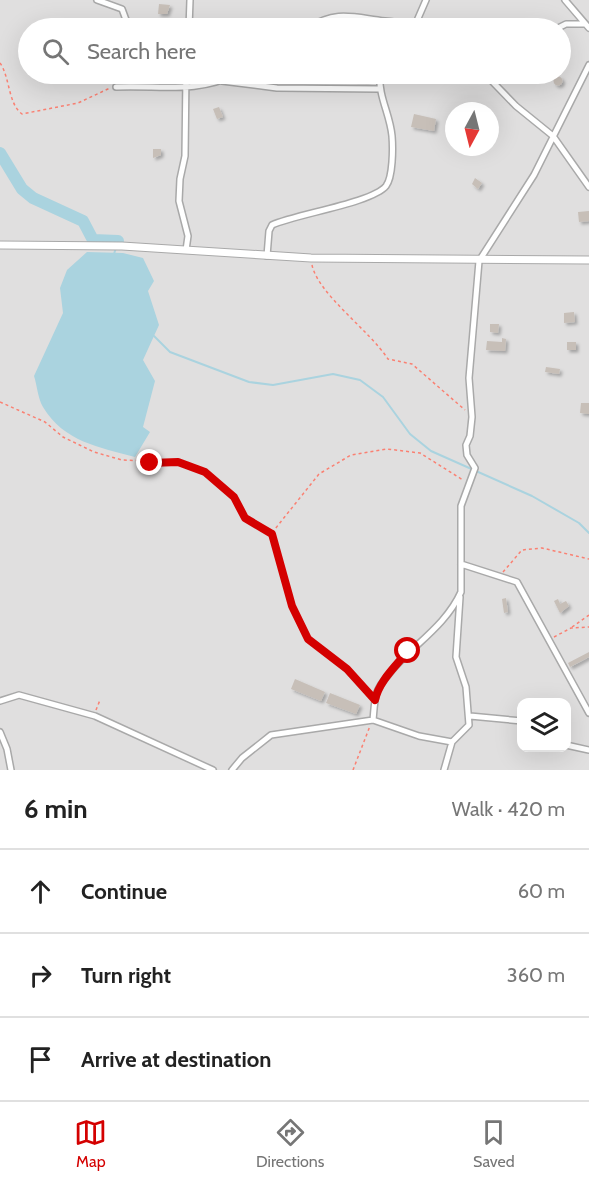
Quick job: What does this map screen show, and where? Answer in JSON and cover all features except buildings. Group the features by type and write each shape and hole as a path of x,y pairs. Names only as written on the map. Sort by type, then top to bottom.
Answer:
{"street":[{"path":"98,0 122,9"},
{"path":"124,0 122,9 125,18"},
{"path":"189,18 190,0"},
{"path":"418,18 426,0"},
{"path":"565,0 586,26"},
{"path":"324,18 353,15 368,18"},
{"path":"571,24 586,26"},
{"path":"444,770 453,742 468,730 470,716 466,687 456,657 461,564 461,506 475,468 467,455 466,445 472,417 469,378 479,261 534,176 589,65"},
{"path":"185,84 185,156 180,178 179,201 188,236 186,250"},
{"path":"116,87 185,89 208,84"},
{"path":"245,84 276,88 379,89"},
{"path":"267,256 269,231 272,225 355,200 382,190 387,184 393,138 379,84"},
{"path":"495,84 516,106 553,136 589,187"},
{"path":"0,245 186,250 311,258 589,260"},
{"path":"461,564 517,582 589,713"},
{"path":"373,720 377,690 383,681 408,651 441,623 455,605 460,592"},
{"path":"1,702 19,695 95,716 213,770"},
{"path":"470,716 517,721"},
{"path":"232,770 242,758 272,735 373,720 418,736 453,742"},
{"path":"0,732 5,741 11,770"},
{"path":"571,746 589,750"}],"path":[{"path":"0,63 5,70 16,108 21,114 78,103 116,87"},
{"path":"311,258 314,271 324,290 376,340 388,358 412,364 459,402 472,417"},
{"path":"0,402 45,422 63,437 94,452 122,460 178,462 205,472 234,497 245,518 272,534 292,606 308,639 347,669 375,700"},
{"path":"272,534 319,474 351,455 387,449 420,453 469,483"},
{"path":"500,575 522,550 542,548 589,559"},
{"path":"548,640 589,615"},
{"path":"571,628 589,627"},
{"path":"95,716 100,700"},
{"path":"353,770 373,720"}],"shaded area":[{"path":"0,0 589,0 589,770 0,770"}],"water":[{"path":"87,252 123,253 143,258 154,281 148,291 159,325 143,360 155,381 143,427 150,432 135,457 83,441 61,428 41,404 34,376 63,313 60,288 67,270"}],"waterway":[{"path":"0,153 22,189 33,198 83,221 93,240 118,241"},
{"path":"114,254 118,241"},
{"path":"154,336 170,352 249,382 273,385 333,374 360,380 383,397 410,434 431,451 532,496 579,523 589,533"}],"route":[{"path":"150,463 178,462 205,472 234,497 245,518 272,534 292,606 308,639 347,669 375,700 377,690 383,681 408,651"}]}
